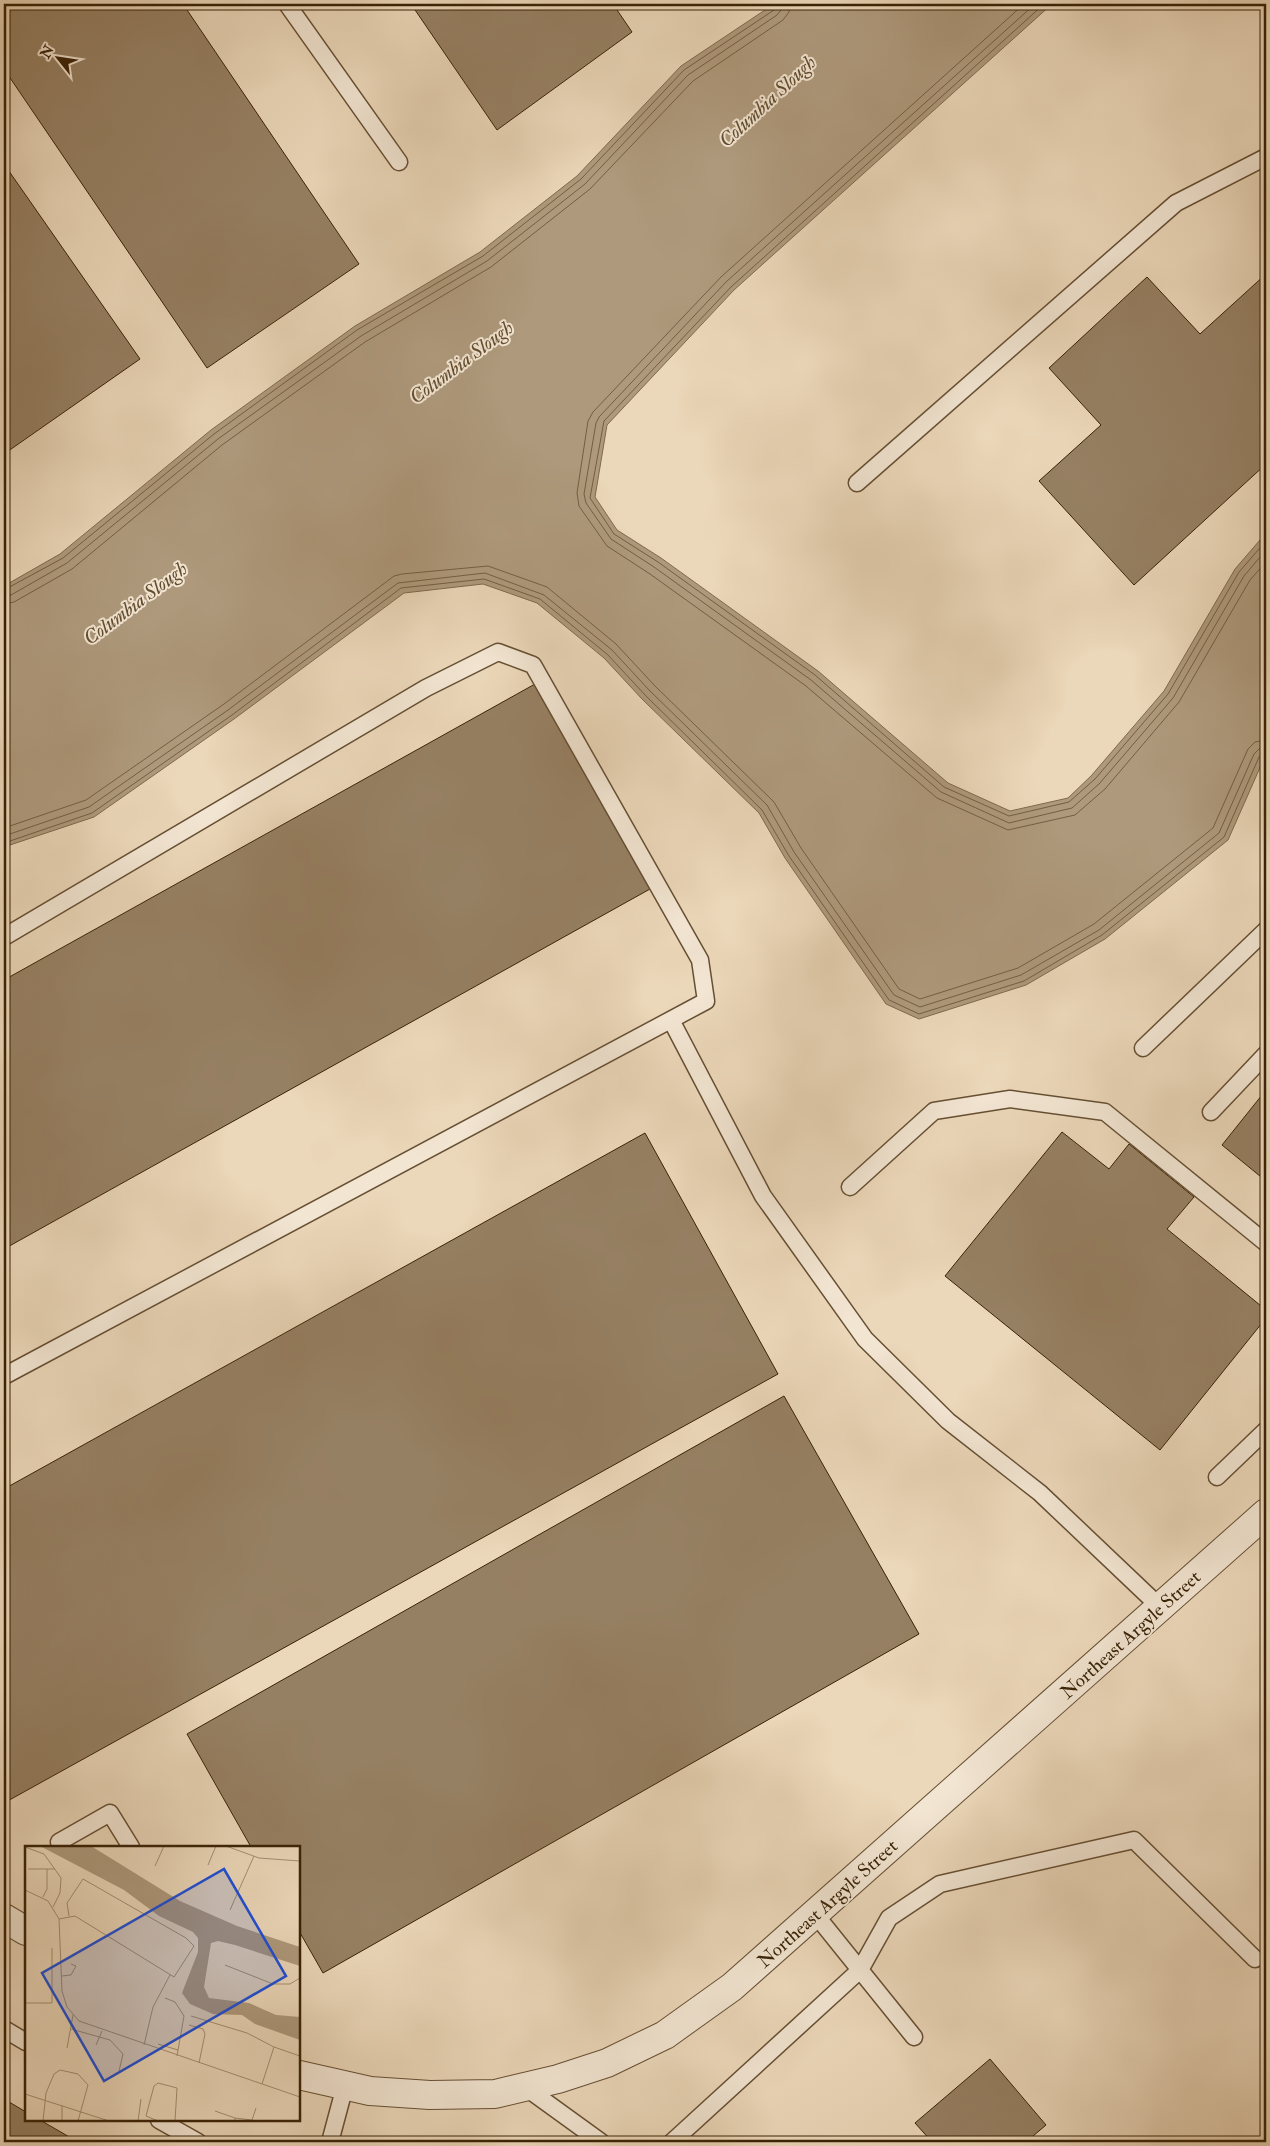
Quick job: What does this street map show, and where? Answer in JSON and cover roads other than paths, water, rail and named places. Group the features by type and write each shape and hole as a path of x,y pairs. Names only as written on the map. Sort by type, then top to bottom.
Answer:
{"street":[{"name":"Northeast Argyle Street","path":"300,2075 370,2091 430,2095 495,2094 558,2079 607,2063 665,2034 732,1987 1266,1512"},
{"path":"4,1918 25,1930"}],"lane":[{"path":"287,4 399,162"},
{"path":"857,483 1176,204 1266,157"},
{"path":"4,937 426,688 498,652 533,665 700,960 706,1001 4,1376"},
{"path":"1143,1048 1266,930"},
{"path":"671,1020 763,1196 865,1339 948,1421 1040,1493 1160,1607"},
{"path":"1211,1112 1266,1054"},
{"path":"850,1187 934,1111 1010,1099 1019,1100 1106,1112 1266,1243"},
{"path":"1216,1477 1266,1430"},
{"path":"59,1842 110,1813 130,1846"},
{"path":"672,2142 860,1970 889,1918 940,1884 1134,1840 1255,1959"},
{"path":"815,1914 914,2037"},
{"path":"4,2029 25,2041"},
{"path":"330,2142 345,2086"},
{"path":"525,2087 601,2142"},
{"path":"161,2121 198,2142"}],"water":[{"name":"Columbia Slough","path":"774,4 1052,4 734,290 607,425 595,497 617,530 661,558 818,671 948,783 1010,811 1068,798 1091,776 1164,691 1235,569 1266,533 1266,754 1228,840 1105,939 1026,985 919,1019 886,1004 785,858 759,813 642,699 604,658 537,603 483,584 404,593 234,719 94,817 10,845 4,849 4,586 60,554 211,430 355,326 480,252 577,176 681,66"}]}
